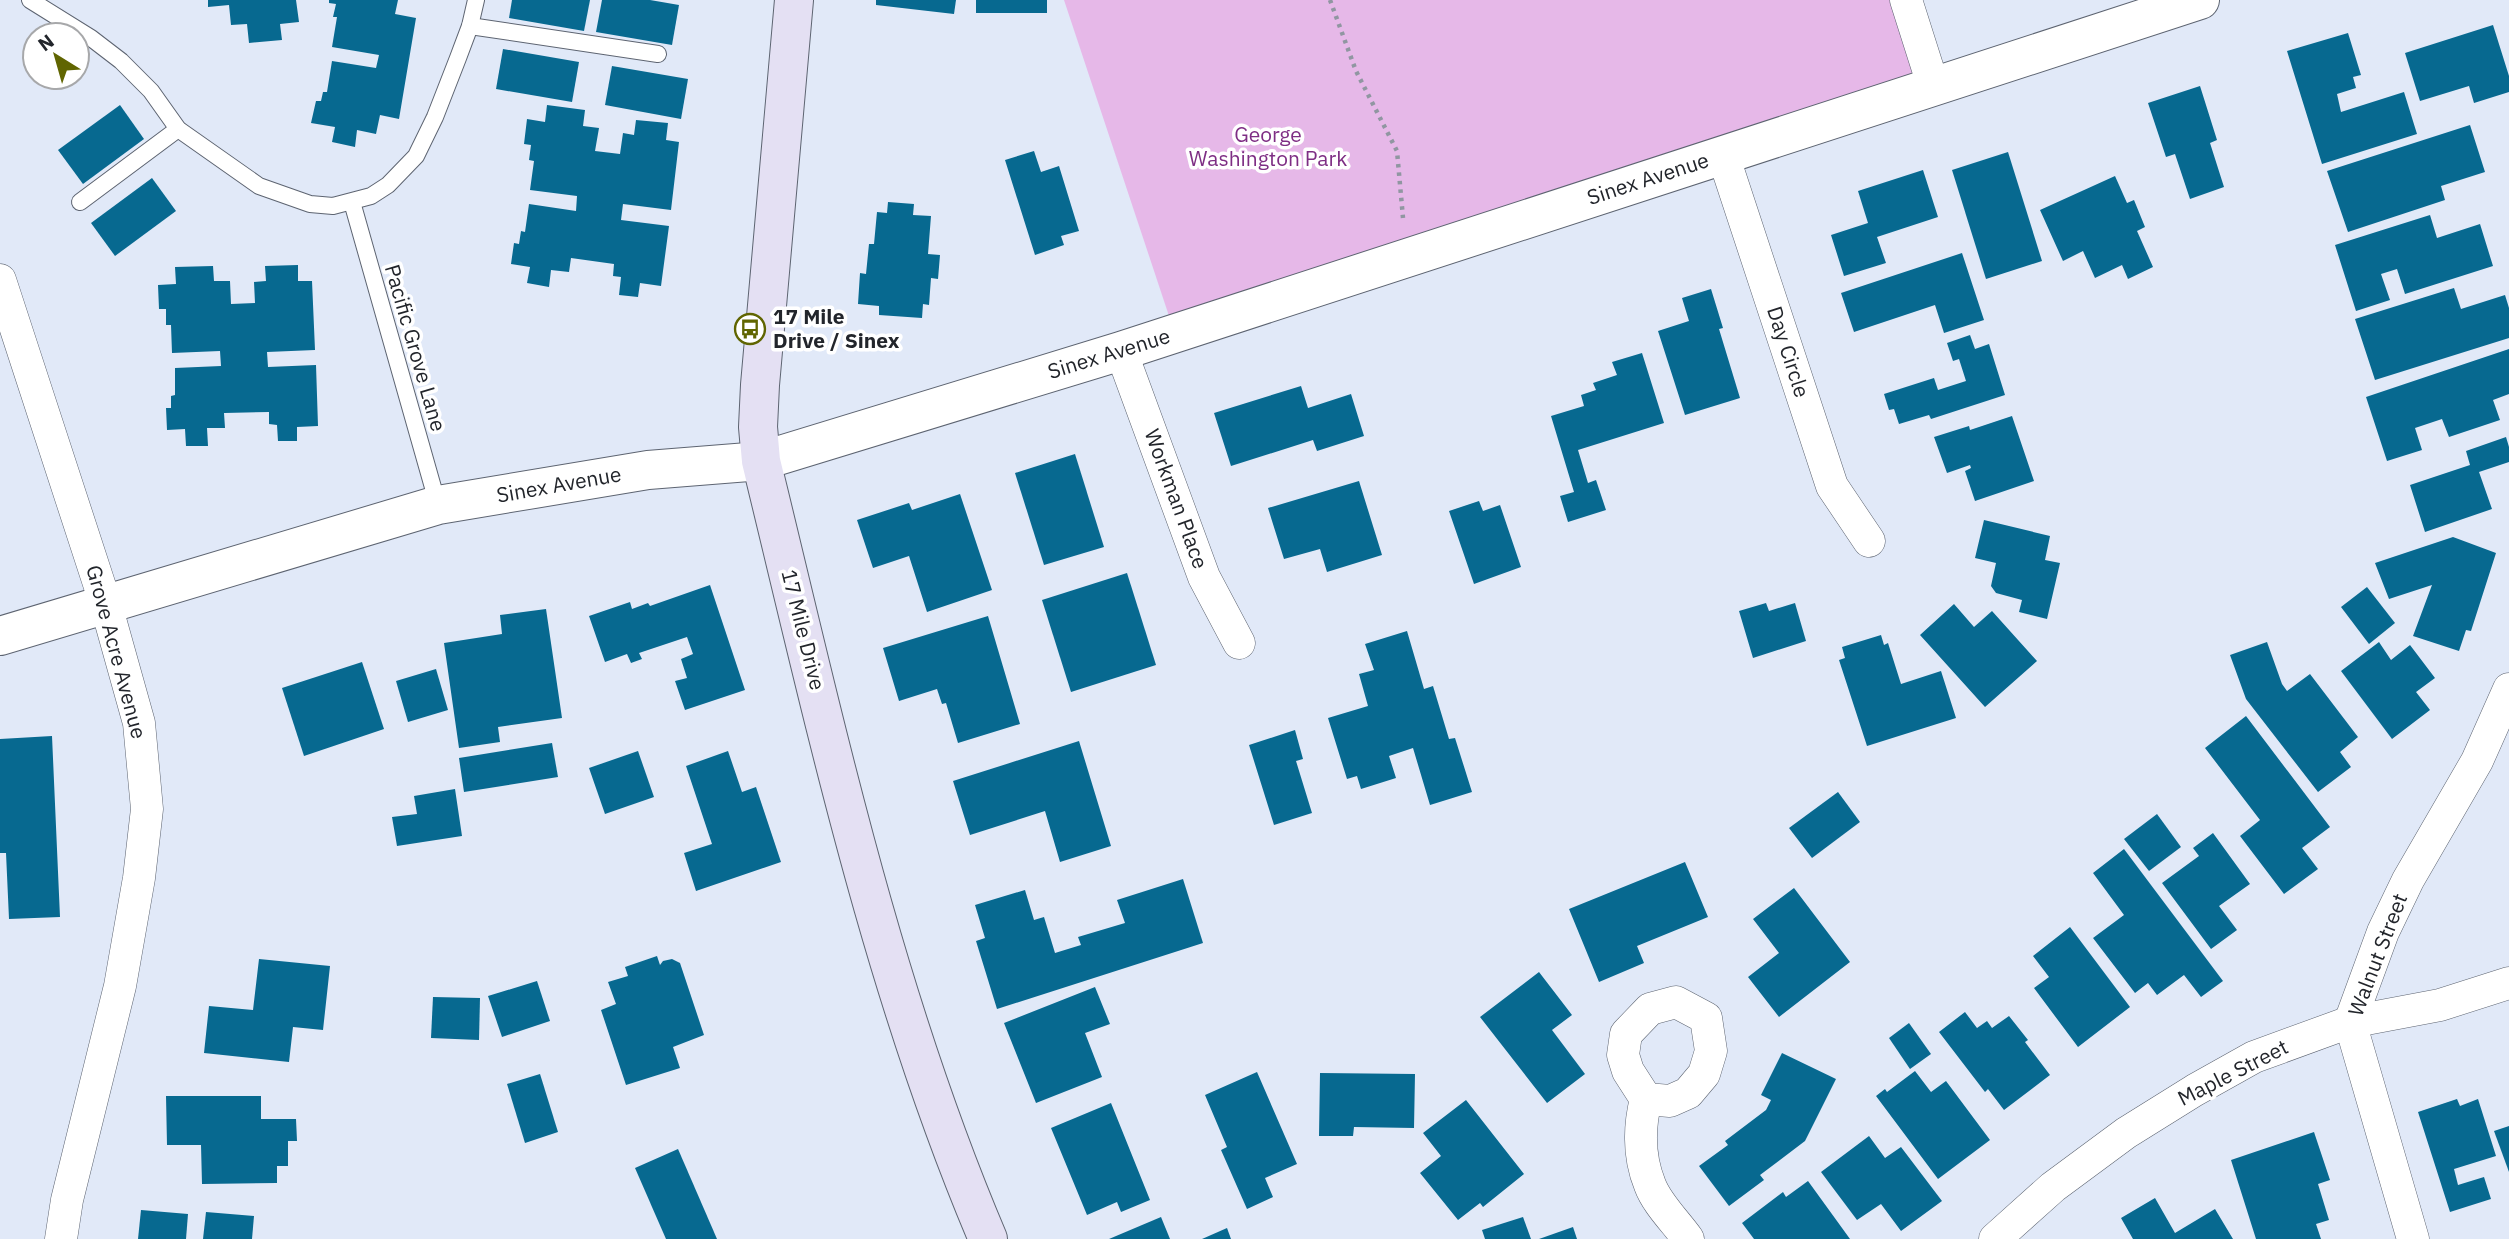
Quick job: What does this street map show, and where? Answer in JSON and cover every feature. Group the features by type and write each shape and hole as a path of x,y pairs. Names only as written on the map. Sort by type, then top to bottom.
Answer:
{"main road":[{"name":"17 Mile Drive","path":"794,0 760,385 758,427 761,461 860,864 949,1142 988,1239"}],"street":[{"path":"1906,0 1933,85"},
{"name":"Sinex Avenue","path":"0,636 438,505 648,470 761,461 1121,351 2200,0"},
{"name":"Day Circle","path":"1723,155 1832,486 1869,541"},
{"name":"Grove Acre Avenue","path":"0,279 106,605 139,723 147,809 139,878 120,986 67,1200 61,1239"},
{"name":"Workman Place","path":"1121,351 1204,577 1239,643"},
{"name":"Walnut Street","path":"2413,1239 2350,1022 2374,955 2408,880 2477,761 2509,689"},
{"name":"Maple Street","path":"1995,1239 2063,1180 2126,1133 2254,1057 2350,1022 2440,1005 2509,984"},
{"path":"1646,1098 1641,1120 1641,1140 1643,1163 1650,1187 1688,1239"}],"lane":[{"path":"30,0 91,38 121,61 151,91 178,130 259,186 310,204 333,206 371,197 388,185 416,156 435,117 470,26 476,0"},
{"path":"470,26 659,54"},
{"path":"80,202 178,130"},
{"name":"Pacific Grove Lane","path":"352,202 438,505"}],"path":[{"path":"1330,0 1356,71 1397,151 1406,257"}],"green space":[{"name":"George Washington Park","path":"1064,0 1906,0 1933,85 1175,334"}],"building":[{"path":"208,0 296,0 299,22 280,24 282,40 249,43 247,24 231,25 229,5 208,7"},
{"path":"329,0 398,0 395,14 416,18 399,119 380,115 376,134 357,130 355,147 332,142 335,127 311,123 316,101 321,101 323,92 327,92 332,61 376,68 379,55 332,47 337,17 333,17 336,4 329,3"},
{"path":"512,0 590,0 584,31 509,18"},
{"path":"602,0 650,0 679,5 672,45 596,32"},
{"path":"876,0 956,0 954,14 876,5"},
{"path":"976,0 1047,0 1047,13 976,13"},
{"path":"2493,25 2509,76 2509,92 2474,103 2469,86 2420,101 2405,53"},
{"path":"2348,33 2361,75 2353,77 2356,88 2337,94 2341,112 2404,92 2417,134 2322,164 2287,51"},
{"path":"503,49 579,62 572,102 496,89"},
{"path":"612,66 688,79 681,119 605,105"},
{"path":"2200,86 2217,140 2210,143 2224,187 2190,199 2175,154 2166,157 2148,103"},
{"path":"120,105 144,139 83,184 58,150"},
{"path":"547,105 585,110 583,126 599,128 595,151 620,154 623,133 634,135 636,120 668,123 666,140 679,142 671,210 623,204 621,220 669,226 661,286 640,283 638,297 619,295 621,277 613,276 614,264 571,258 569,272 551,270 549,287 527,283 530,267 511,264 514,243 519,244 521,231 525,232 529,204 576,211 577,196 530,190 534,161 529,160 531,145 524,144 527,119 545,122"},
{"path":"2470,125 2485,172 2441,186 2445,200 2348,232 2327,171"},
{"path":"1034,151 1041,172 1059,166 1079,231 1061,236 1064,245 1035,255 1005,160"},
{"path":"2008,152 2042,261 1986,279 1952,170"},
{"path":"1923,170 1938,217 1877,237 1886,263 1844,276 1831,235 1868,223 1858,191"},
{"path":"2115,176 2127,203 2134,200 2145,227 2137,231 2153,267 2128,279 2122,265 2095,278 2083,251 2063,261 2040,210"},
{"path":"152,178 176,211 115,256 91,223"},
{"path":"888,202 914,204 913,215 931,216 928,254 940,255 938,279 931,278 929,305 923,304 922,318 879,315 879,306 858,304 860,273 866,274 869,244 874,244 877,212 887,213"},
{"path":"2430,215 2437,238 2480,224 2493,266 2405,294 2397,269 2381,274 2390,300 2356,311 2335,245"},
{"path":"1962,253 1984,320 1944,333 1935,305 1854,332 1841,293"},
{"path":"298,265 298,281 312,281 315,350 267,352 268,367 316,365 318,426 297,427 297,441 278,441 277,425 269,424 269,412 224,413 225,428 207,428 208,446 186,446 185,429 167,430 166,408 171,408 171,396 175,395 175,368 221,366 220,351 172,353 171,325 166,325 166,309 159,309 158,285 176,284 175,267 213,266 214,281 230,281 231,304 255,303 254,282 266,281 265,266"},
{"path":"2454,288 2461,309 2505,295 2509,308 2509,338 2375,380 2355,319"},
{"path":"1711,289 1723,328 1719,329 1740,398 1685,415 1658,331 1689,321 1682,298"},
{"path":"1970,335 1975,349 1989,344 2005,395 1931,419 1929,415 1899,424 1894,409 1889,410 1884,394 1934,378 1938,390 1966,381 1959,359 1953,361 1947,343"},
{"path":"2509,349 2509,394 2493,400 2500,420 2449,437 2442,419 2415,428 2422,450 2387,461 2366,397"},
{"path":"1642,353 1664,423 1578,450 1588,483 1596,480 1606,510 1568,522 1560,496 1574,492 1551,416 1584,406 1581,395 1596,390 1593,383 1617,375 1612,362"},
{"path":"1301,386 1308,408 1351,394 1364,436 1317,451 1313,440 1231,466 1214,413"},
{"path":"2012,416 2034,481 1975,501 1965,471 1971,468 1970,465 1947,473 1934,437 1969,426 1970,430"},
{"path":"2506,437 2509,462 2479,472 2492,509 2425,532 2410,485 2470,465 2466,451"},
{"path":"1075,454 1104,547 1044,565 1015,473"},
{"path":"1359,481 1382,555 1327,572 1320,549 1284,559 1268,508"},
{"path":"960,494 992,590 927,612 909,556 873,568 857,520 909,503 912,510"},
{"path":"1479,501 1483,511 1500,505 1521,567 1474,584 1449,511"},
{"path":"1984,520 2050,536 2045,560 2060,563 2047,619 2019,612 2022,600 1996,593 1991,586 1996,563 1975,558"},
{"path":"2453,537 2496,553 2471,631 2466,630 2459,651 2413,636 2432,585 2389,599 2375,563"},
{"path":"1127,573 1156,665 1071,692 1042,600"},
{"path":"710,585 745,690 685,710 675,681 687,678 681,659 693,654 687,637 639,653 642,659 631,663 627,654 605,662 589,616 630,602 632,609 648,603 650,606"},
{"path":"2367,587 2395,623 2369,644 2341,607"},
{"path":"1766,603 1769,611 1795,603 1806,641 1753,658 1739,611"},
{"path":"1954,604 1974,627 1992,611 2037,661 1985,707 1920,635"},
{"path":"546,609 562,718 498,727 500,742 459,748 444,643 502,634 500,615"},
{"path":"988,616 1020,724 958,743 946,703 942,704 937,689 899,701 883,648"},
{"path":"1407,631 1424,689 1433,686 1449,739 1455,738 1472,792 1430,805 1413,748 1389,756 1396,778 1361,789 1357,776 1347,779 1328,718 1368,706 1359,674 1374,670 1365,644"},
{"path":"1881,635 1884,645 1888,643 1901,684 1941,671 1956,718 1867,746 1839,660 1845,658 1842,647"},
{"path":"2267,642 2287,691 2310,674 2358,737 2340,752 2351,767 2318,792 2246,699 2230,655"},
{"path":"2379,642 2391,660 2410,645 2435,678 2416,692 2430,710 2392,739 2341,671"},
{"path":"362,662 384,729 304,756 282,688"},
{"path":"436,669 448,710 408,722 396,681"},
{"path":"2246,716 2330,827 2302,848 2318,869 2284,894 2240,836 2260,820 2205,748"},
{"path":"1295,730 1303,759 1296,761 1312,813 1274,825 1249,745"},
{"path":"52,736 60,917 9,919 6,853 0,853 0,739"},
{"path":"1079,741 1111,846 1060,862 1045,811 970,835 953,781"},
{"path":"552,743 558,777 464,792 459,758"},
{"path":"638,751 654,797 605,814 589,768"},
{"path":"728,751 742,792 756,787 781,862 696,891 684,853 712,844 686,766"},
{"path":"455,789 462,836 397,846 392,817 417,814 414,796"},
{"path":"1838,792 1860,822 1812,858 1789,828"},
{"path":"2157,814 2181,847 2149,871 2124,839"},
{"path":"2213,833 2250,884 2219,906 2237,930 2211,949 2162,883 2199,856 2193,848"},
{"path":"2124,849 2223,981 2201,997 2184,975 2157,995 2148,983 2135,993 2093,938 2124,915 2093,873"},
{"path":"1685,862 1708,917 1637,946 1644,963 1599,982 1569,909"},
{"path":"1183,879 1203,943 997,1009 976,941 985,938 975,905 1025,890 1034,920 1044,917 1055,953 1081,945 1078,937 1125,923 1117,900"},
{"path":"1794,888 1850,962 1779,1017 1748,977 1779,953 1753,919"},
{"path":"2070,927 2130,1007 2078,1047 2034,988 2049,977 2033,956"},
{"path":"657,956 660,965 663,961 672,959 680,963 704,1035 673,1047 680,1068 626,1085 601,1010 616,1004 608,982 628,976 625,967"},
{"path":"259,959 330,966 323,1030 293,1027 289,1062 204,1053 209,1006 253,1010"},
{"path":"1539,972 1572,1015 1552,1030 1585,1074 1547,1103 1480,1017"},
{"path":"537,981 550,1021 502,1037 488,996"},
{"path":"1095,987 1110,1024 1085,1033 1102,1077 1036,1103 1004,1023"},
{"path":"433,997 480,998 479,1040 431,1038"},
{"path":"1965,1012 1977,1028 1987,1021 1992,1028 2009,1016 2050,1075 2004,1110 1988,1089 1985,1092 1939,1032"},
{"path":"1909,1023 1931,1054 1910,1069 1889,1038"},
{"path":"1782,1053 1836,1079 1805,1141 1760,1175 1764,1180 1729,1206 1699,1166 1728,1145 1725,1141 1766,1110 1771,1100 1761,1095"},
{"path":"1915,1071 1931,1092 1946,1081 1990,1140 1938,1179 1876,1096 1885,1089 1887,1092"},
{"path":"1257,1072 1297,1164 1265,1178 1273,1197 1247,1209 1221,1150 1227,1147 1205,1095"},
{"path":"1320,1073 1415,1074 1414,1128 1354,1127 1353,1136 1319,1136"},
{"path":"540,1074 558,1132 525,1143 507,1084"},
{"path":"166,1096 261,1096 261,1119 296,1119 297,1141 288,1141 288,1166 277,1166 277,1183 202,1184 201,1145 167,1145"},
{"path":"2457,1099 2460,1106 2478,1099 2496,1156 2454,1169 2458,1185 2484,1177 2491,1199 2450,1212 2418,1112"},
{"path":"1466,1100 1524,1174 1483,1207 1480,1203 1458,1220 1420,1173 1441,1156 1423,1133"},
{"path":"1111,1103 1150,1200 1121,1212 1117,1202 1087,1215 1051,1128"},
{"path":"2509,1126 2509,1172 2494,1131"},
{"path":"2314,1132 2330,1180 2318,1184 2329,1220 2316,1224 2321,1239 2256,1239 2231,1160"},
{"path":"1869,1136 1885,1158 1901,1147 1942,1201 1901,1231 1881,1204 1857,1220 1821,1172"},
{"path":"678,1149 717,1239 666,1239 635,1168"},
{"path":"1808,1181 1850,1239 1754,1239 1742,1223 1783,1192 1786,1197"},
{"path":"2155,1198 2175,1233 2215,1209 2233,1239 2133,1239 2121,1218"},
{"path":"141,1210 188,1214 186,1239 138,1239"},
{"path":"206,1212 254,1216 252,1239 203,1239"},
{"path":"1161,1217 1170,1239 1109,1239"},
{"path":"1523,1217 1531,1239 1485,1239 1482,1230"},
{"path":"1573,1227 1577,1239 1539,1239"},
{"path":"1227,1228 1231,1239 1202,1239"}],"place":[{"name":"17 Mile Drive / Sinex","path":"750,329"}]}
